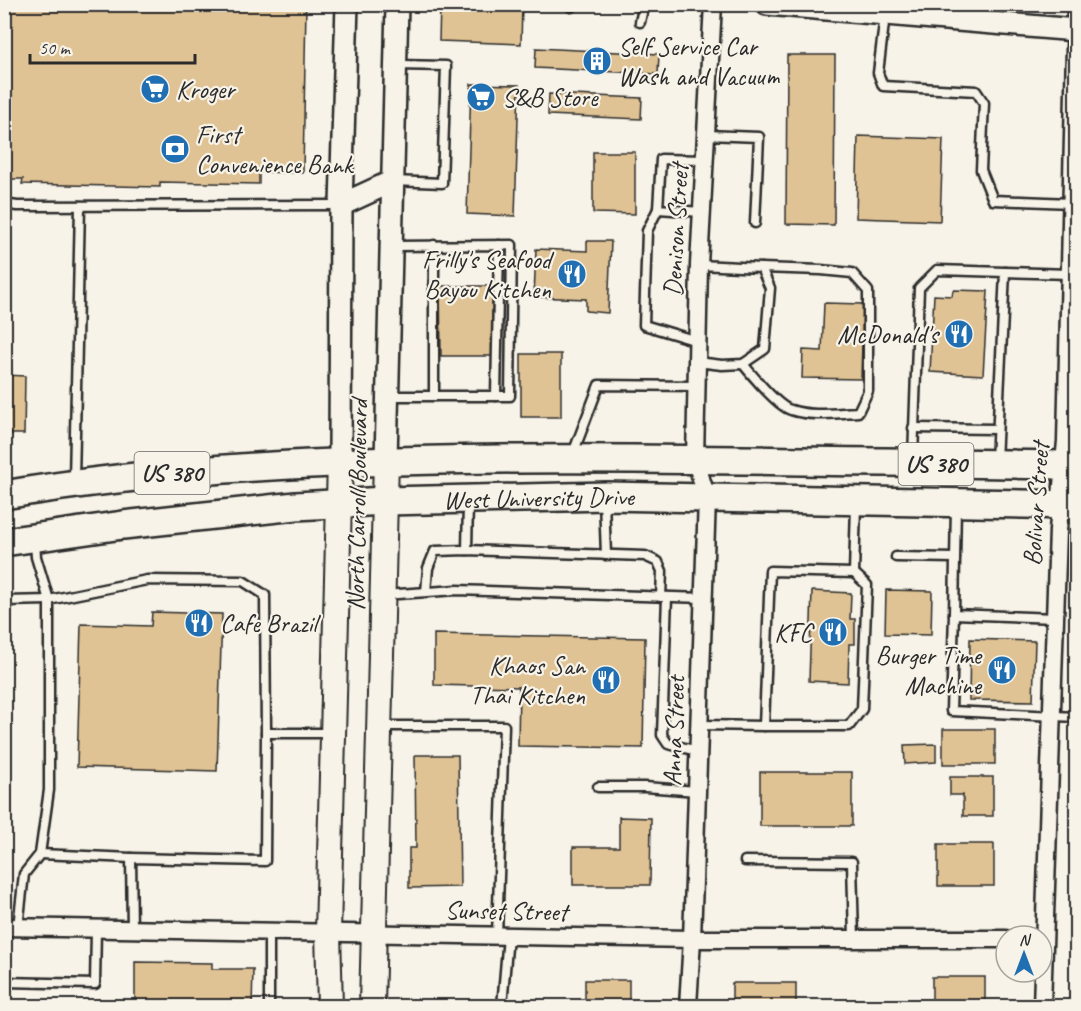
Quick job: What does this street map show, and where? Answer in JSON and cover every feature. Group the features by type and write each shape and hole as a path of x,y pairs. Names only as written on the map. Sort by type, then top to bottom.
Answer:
{"main road":[{"name":"West University Drive","path":"4,495 74,483 208,470 340,461 695,459 1070,465"},
{"name":"North Carroll Boulevard","path":"372,1006 386,460"},
{"name":"North Carroll Boulevard","path":"330,1006 328,933 340,461"},
{"name":"West University Drive","path":"4,542 229,513 296,506 385,501 604,496 1069,505"}],"street":[{"name":"North Carroll Boulevard","path":"340,461 341,205 347,4"},
{"name":"North Carroll Boulevard","path":"386,460 397,4"},
{"name":"Denison Street","path":"695,459 699,265 713,4"},
{"path":"767,4 1076,30"},
{"name":"Bolivar Street","path":"1044,924 1055,618 1069,505 1072,302 1069,274 1073,211 1076,4"},
{"path":"341,205 393,181"},
{"name":"Anna Street","path":"688,1006 707,498 695,459"},
{"name":"Sunset Street","path":"11,927 692,939 994,939"},
{"name":"Bolivar Street","path":"1042,984 1042,1006"}],"lane":[{"path":"640,22 644,4"},
{"path":"885,14 878,73 883,86 976,91 984,103 981,170 993,200 1073,211"},
{"path":"393,181 441,183 446,66 396,65"},
{"path":"706,135 759,137 755,223"},
{"path":"697,341 644,325 647,231 658,209 661,159 705,160"},
{"path":"4,204 17,206 341,205"},
{"path":"74,483 80,206"},
{"path":"658,209 702,212"},
{"path":"434,245 434,396"},
{"path":"496,396 499,245"},
{"path":"388,396 510,396 512,245 392,247"},
{"path":"699,265 852,273 868,291 868,391 858,412 815,415 788,410 755,379 743,364"},
{"path":"697,362 722,365 743,364 765,349 770,288 761,268"},
{"path":"912,463 919,288 937,270 1069,274"},
{"path":"995,464 1005,272"},
{"path":"571,459 598,385 697,386"},
{"path":"914,428 997,429"},
{"path":"604,496 606,555"},
{"path":"467,550 468,499"},
{"path":"854,573 856,500"},
{"path":"956,502 951,711 1052,714 1077,717"},
{"path":"11,927 24,874 39,854 49,790 49,600 36,557 35,537"},
{"path":"426,592 428,568 435,551 645,556 658,562 662,571 664,597 662,735 668,744 698,751"},
{"path":"896,557 954,558"},
{"path":"699,725 764,726 849,726 862,709 867,585 854,573 770,571 764,726"},
{"path":"4,601 49,600 147,580 243,581 266,595 265,861 39,854"},
{"path":"383,595 457,590 704,598"},
{"path":"954,614 1055,618"},
{"path":"379,726 504,726 502,1006"},
{"path":"266,733 334,733"},
{"path":"598,787 645,787 697,791"},
{"path":"132,858 132,930"},
{"path":"745,861 852,862 854,939"},
{"path":"4,982 95,984 96,929"},
{"path":"268,1006 270,933"}],"building":[{"name":"Kroger","path":"4,4 306,5 303,173 259,172 259,184 160,182 160,187 22,184 23,179 4,179"},
{"path":"440,4 522,6 521,44 439,41"},
{"name":"Self Service Car Wash and Vacuum","path":"536,48 659,54 658,74 535,68"},
{"path":"787,55 835,55 834,225 786,224"},
{"path":"471,84 519,85 515,216 467,214"},
{"name":"Self Service Car Wash and Vacuum","path":"549,94 642,98 641,119 548,115"},
{"path":"858,136 943,139 940,221 856,218"},
{"path":"593,152 635,152 635,214 593,213"},
{"name":"Frilly's Seafood Bayou Kitchen","path":"587,241 611,241 608,313 586,311 586,299 534,297 536,249 587,251"},
{"path":"440,286 492,286 493,356 441,356"},
{"name":"McDonald's","path":"953,290 988,291 983,375 930,372 934,295 952,296"},
{"path":"824,303 863,304 861,379 802,378 803,350 822,351"},
{"path":"521,354 561,354 561,417 521,417"},
{"path":"4,375 25,376 24,434 4,434"},
{"path":"886,590 932,591 931,635 885,634"},
{"name":"KFC","path":"812,591 851,593 850,619 855,619 855,644 849,644 848,683 809,681"},
{"path":"152,612 222,614 217,771 77,767 81,624 151,626"},
{"path":"434,634 645,638 643,748 518,746 519,687 434,685"},
{"name":"Burger Time Machine","path":"970,639 1035,641 1033,701 969,700"},
{"path":"943,729 995,729 995,764 943,764"},
{"path":"936,744 936,762 905,764 904,745"},
{"path":"415,755 458,755 460,887 409,888 409,848 416,848"},
{"path":"760,772 852,772 852,826 760,826"},
{"path":"950,777 993,777 993,816 963,816 963,795 950,795"},
{"path":"619,817 651,818 650,885 573,885 573,847 619,847"},
{"path":"938,844 994,844 994,886 938,886"},
{"path":"135,962 212,963 212,969 253,969 252,1006 135,1006"},
{"path":"932,977 985,977 985,1006 932,1006"},
{"path":"585,980 629,980 629,1006 585,1006"},
{"path":"732,983 796,983 796,1006 732,1006"}],"place":[{"name":"Self Service Car Wash and Vacuum","path":"597,61"},
{"name":"Kroger","path":"155,89"},
{"name":"S&B Store","path":"481,97"},
{"name":"First Convenience Bank","path":"175,149"},
{"name":"Frilly's Seafood Bayou Kitchen","path":"572,274"},
{"name":"McDonald's","path":"959,334"},
{"name":"Cafe Brazil","path":"199,623"},
{"name":"KFC","path":"833,632"},
{"name":"Burger Time Machine","path":"1002,670"},
{"name":"Khaos San Thai Kitchen","path":"606,680"}]}
